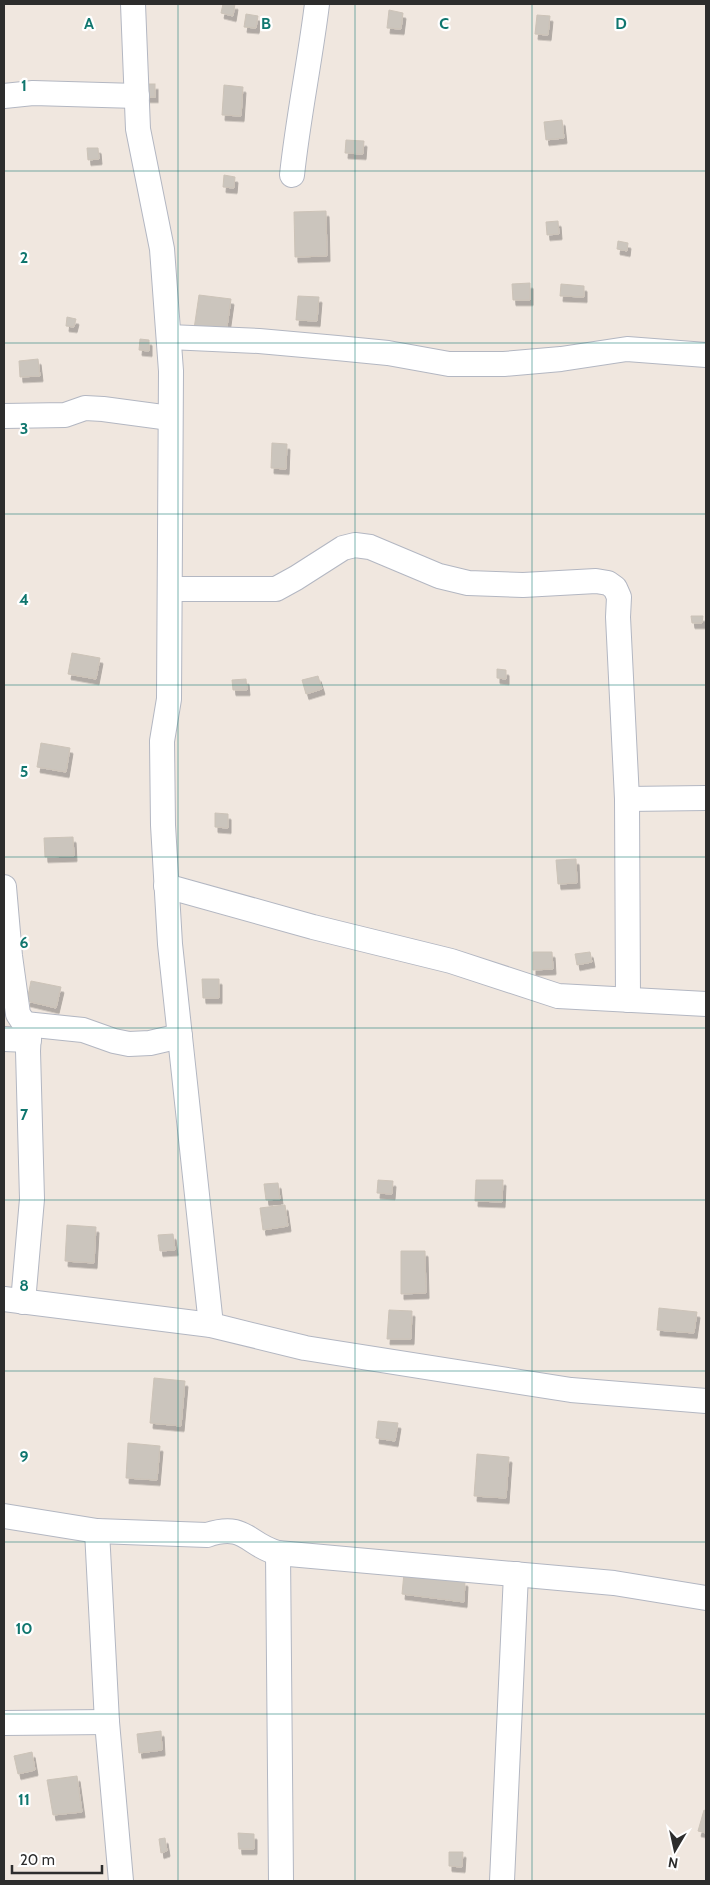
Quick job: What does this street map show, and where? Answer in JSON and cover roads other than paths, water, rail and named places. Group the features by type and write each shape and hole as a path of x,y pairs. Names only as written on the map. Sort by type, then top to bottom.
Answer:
{"street":[{"path":"133,4 138,129 162,249 171,371 169,699 162,742 166,886 170,944 211,1325"},
{"path":"292,175 296,135 309,63 316,4"},
{"path":"4,96 33,93 137,96"},
{"path":"168,337 259,341 337,348 388,353 449,364 504,364 551,360 627,349 706,355"},
{"path":"4,416 65,415 85,408 170,418"},
{"path":"170,589 276,589 343,548 355,545 370,547 440,576 468,583 523,585 596,581 608,583 615,588 619,597 618,616 627,799 628,1000"},
{"path":"627,799 706,798"},
{"path":"166,886 313,927 451,961 558,996 706,1004"},
{"path":"4,887 10,956 18,1014 27,1032 32,1199 14,1300 211,1325 304,1348 561,1389 706,1401"},
{"path":"4,1039 27,1032 84,1030 114,1042 129,1044 150,1043 180,1036"},
{"path":"4,1516 97,1531 207,1535 237,1531 254,1540 266,1550 278,1553 614,1583 706,1598"},
{"path":"97,1531 107,1722 120,1881"},
{"path":"278,1553 281,1881"},
{"path":"502,1881 516,1574"},
{"path":"4,1723 107,1722"}]}
